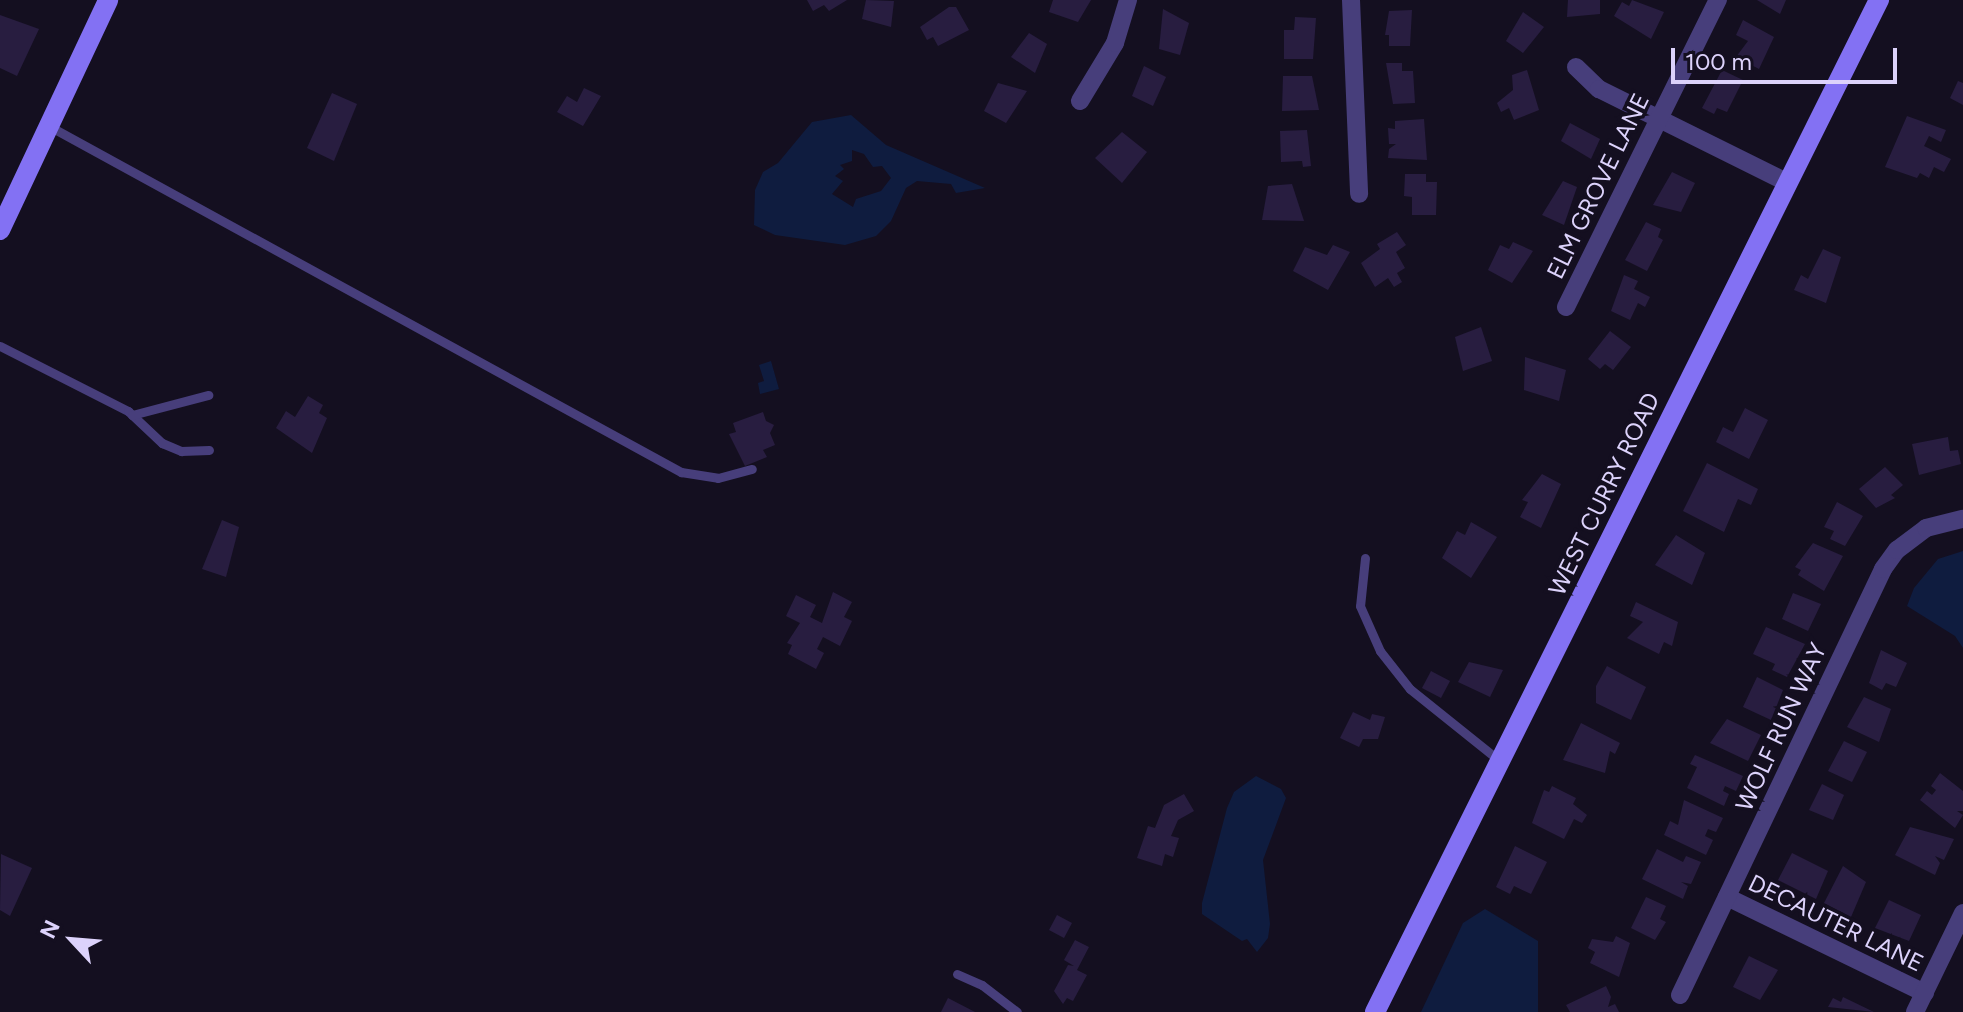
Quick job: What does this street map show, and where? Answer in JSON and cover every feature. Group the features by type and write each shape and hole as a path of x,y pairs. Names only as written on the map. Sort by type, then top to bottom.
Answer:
{"street":[{"path":"1080,101 1115,43 1128,0"},
{"path":"1351,0 1359,194"},
{"name":"ELM GROVE LANE","path":"1566,307 1718,0"},
{"name":"WEST CURRY ROAD","path":"1375,1012 1879,0"},
{"path":"0,230 102,2"},
{"path":"1576,67 1599,89 1788,183"},
{"name":"WOLF RUN WAY","path":"1680,995 1883,569 1926,528 1963,519"},
{"name":"DECAUTER LANE","path":"1727,897 1925,993"},
{"path":"1915,1012 1963,913"}],"lane":[{"path":"49,126 681,472 718,478 752,469"},
{"path":"0,346 132,415 162,443 181,451 209,450"},
{"path":"132,415 208,395"},
{"path":"1365,558 1360,606 1380,651 1410,689 1500,761"},
{"path":"957,974 982,985 1017,1012"}],"water":[{"path":"851,115 886,145 985,188 956,193 951,184 917,181 906,188 891,221 876,236 845,245 775,235 754,225 755,190 763,172 778,163 812,122","holes":["852,150 864,154 873,167 882,166 891,178 881,191 856,199 853,207 832,194 843,181 835,176 844,169 840,165 852,161"]},
{"path":"771,361 779,389 760,394 758,383 764,381 759,365"},
{"path":"1963,551 1963,648 1955,636 1907,606 1914,588 1938,559"},
{"path":"1256,776 1281,789 1286,798 1263,860 1270,924 1268,938 1257,952 1247,939 1242,941 1202,914 1202,903 1227,808 1234,792"},
{"path":"1485,909 1538,941 1538,1012 1421,1012 1463,923"}],"building":[{"path":"807,0 847,0 829,11 824,5 813,11"},
{"path":"866,0 894,1 891,27 862,19"},
{"path":"1053,0 1091,0 1078,22 1049,12"},
{"path":"1568,0 1600,0 1600,14 1567,17"},
{"path":"1632,0 1664,12 1651,39 1614,16 1622,2 1629,6"},
{"path":"1757,0 1786,0 1780,14"},
{"path":"949,7 956,7 969,30 938,46 933,37 927,40 920,27"},
{"path":"1163,9 1189,23 1180,55 1159,49"},
{"path":"1412,10 1410,46 1389,46 1389,35 1385,35 1389,11"},
{"path":"1523,12 1544,27 1523,53 1506,41"},
{"path":"0,15 39,29 17,76 0,68"},
{"path":"1295,17 1316,18 1313,59 1284,59 1284,30 1294,30"},
{"path":"1743,20 1774,37 1759,69 1736,57 1748,41 1736,35"},
{"path":"1029,33 1047,44 1035,73 1011,57"},
{"path":"1386,63 1402,63 1402,71 1413,71 1415,103 1393,104"},
{"path":"1144,66 1166,77 1153,106 1132,96"},
{"path":"1527,70 1539,110 1514,120 1509,108 1501,112 1497,103 1513,90 1512,75"},
{"path":"1722,70 1743,80 1727,112 1717,108 1714,114 1702,108"},
{"path":"1283,76 1312,76 1319,110 1282,111"},
{"path":"1958,81 1963,83 1963,105 1950,98"},
{"path":"998,83 1027,91 1006,123 984,111"},
{"path":"584,88 601,96 583,126 557,112 567,96 577,102"},
{"path":"332,93 357,104 334,161 307,148"},
{"path":"1907,116 1946,130 1941,142 1929,136 1924,146 1951,159 1944,172 1934,167 1929,178 1920,173 1917,178 1885,167"},
{"path":"1424,119 1427,160 1388,158 1389,149 1396,144 1389,144 1388,128 1395,129 1395,121"},
{"path":"1570,123 1600,139 1591,159 1561,141"},
{"path":"1307,130 1311,166 1303,167 1302,161 1281,162 1280,131"},
{"path":"1122,132 1147,152 1122,183 1095,158"},
{"path":"1672,172 1695,183 1681,212 1653,205"},
{"path":"1405,174 1426,174 1426,182 1437,182 1436,215 1412,215 1412,197 1404,196"},
{"path":"1563,181 1577,187 1564,225 1542,215"},
{"path":"1292,184 1304,221 1262,220 1268,186"},
{"path":"1646,222 1661,229 1658,237 1663,240 1647,271 1625,260"},
{"path":"1397,232 1406,245 1396,252 1405,268 1397,273 1402,282 1394,287 1388,278 1375,287 1361,263 1380,249 1377,244"},
{"path":"1513,242 1533,251 1512,283 1488,270 1500,245 1509,249"},
{"path":"1333,245 1350,252 1328,290 1293,271 1305,247 1327,255"},
{"path":"1823,249 1841,257 1826,303 1794,290 1801,275 1808,279"},
{"path":"1624,275 1638,281 1634,289 1650,297 1645,307 1638,303 1630,320 1611,311"},
{"path":"1481,327 1492,361 1463,371 1455,337"},
{"path":"1610,331 1631,347 1613,370 1605,364 1600,369 1588,359"},
{"path":"1525,357 1566,370 1559,401 1524,390"},
{"path":"308,396 323,405 319,413 327,418 312,453 276,428 286,411 295,417"},
{"path":"1745,408 1768,420 1749,459 1716,442 1723,427 1733,432"},
{"path":"763,412 766,421 774,425 770,433 775,445 763,450 767,457 745,466 729,434 736,432 733,423"},
{"path":"1948,437 1950,451 1958,450 1961,464 1919,475 1912,444"},
{"path":"1707,463 1758,489 1751,505 1738,499 1724,532 1683,511"},
{"path":"1885,467 1903,485 1891,495 1895,498 1876,508 1859,489"},
{"path":"1542,474 1561,484 1541,528 1520,517 1528,502 1522,500"},
{"path":"1837,502 1863,516 1845,546 1830,539 1834,531 1824,527"},
{"path":"222,520 239,527 226,577 202,569"},
{"path":"1471,522 1497,537 1471,578 1442,558 1457,531 1465,535"},
{"path":"1676,535 1705,553 1692,585 1655,565"},
{"path":"1813,543 1843,556 1824,591 1798,575 1801,570 1795,567"},
{"path":"833,592 852,602 844,617 852,621 840,646 823,637 817,649 824,653 816,669 788,654 792,645 787,643 800,623 786,616 796,595 816,605 810,617 822,623"},
{"path":"1793,593 1821,604 1808,631 1782,619"},
{"path":"1636,602 1678,622 1672,646 1664,642 1659,654 1627,638 1643,622 1630,616"},
{"path":"1766,627 1805,644 1787,677 1772,670 1775,664 1753,654"},
{"path":"1881,650 1907,663 1896,687 1886,683 1882,690 1869,683"},
{"path":"1469,662 1503,670 1490,697 1458,682"},
{"path":"1607,666 1646,687 1631,720 1596,703 1596,686"},
{"path":"1431,671 1450,681 1441,698 1422,688"},
{"path":"1757,677 1783,690 1771,720 1743,707"},
{"path":"1864,697 1891,709 1879,742 1847,727"},
{"path":"1353,712 1370,720 1372,714 1385,717 1378,739 1363,739 1359,747 1340,738"},
{"path":"1727,719 1761,735 1748,761 1710,743"},
{"path":"1581,723 1620,743 1615,754 1610,751 1605,773 1563,760"},
{"path":"1844,741 1867,752 1852,782 1828,771"},
{"path":"1695,755 1743,776 1736,791 1725,786 1723,791 1729,794 1724,806 1687,788 1697,767 1690,764"},
{"path":"1940,773 1963,791 1963,811 1957,811 1963,815 1955,828 1920,800 1927,791 1932,795 1936,790 1931,786"},
{"path":"1822,784 1844,795 1833,820 1809,810"},
{"path":"1552,786 1576,798 1573,804 1587,815 1582,823 1574,819 1564,839 1532,823 1544,790 1549,792"},
{"path":"1184,794 1194,811 1178,820 1171,836 1179,838 1173,857 1165,854 1162,866 1137,858 1148,826 1155,828 1164,805"},
{"path":"1684,800 1723,818 1716,832 1708,829 1705,836 1713,840 1706,855 1664,835 1670,821 1678,825"},
{"path":"1910,827 1954,839 1944,860 1935,856 1940,863 1935,875 1895,855"},
{"path":"1515,846 1547,862 1531,894 1514,886 1510,894 1496,887"},
{"path":"1657,849 1683,862 1686,856 1701,862 1691,884 1681,882 1688,886 1683,899 1642,879"},
{"path":"1792,853 1828,871 1816,899 1778,880"},
{"path":"1,854 32,868 10,916 0,910"},
{"path":"1843,866 1866,882 1851,917 1824,903"},
{"path":"1646,897 1666,906 1660,919 1666,922 1655,940 1631,928"},
{"path":"1889,900 1921,915 1909,941 1875,928"},
{"path":"1057,915 1072,923 1064,938 1049,930"},
{"path":"1616,936 1630,943 1619,977 1590,963 1595,952 1588,948 1592,939 1613,942"},
{"path":"1075,940 1089,947 1077,970 1087,975 1073,1001 1067,998 1063,1004 1054,991 1068,965 1074,966 1064,960"},
{"path":"1749,956 1778,970 1760,1000 1733,987"},
{"path":"1606,986 1611,997 1608,1007 1615,1004 1619,1012 1570,1012 1566,1005"},
{"path":"1843,997 1874,1012 1828,1007 1833,998 1841,1002"},
{"path":"948,998 975,1012 941,1012"}]}
